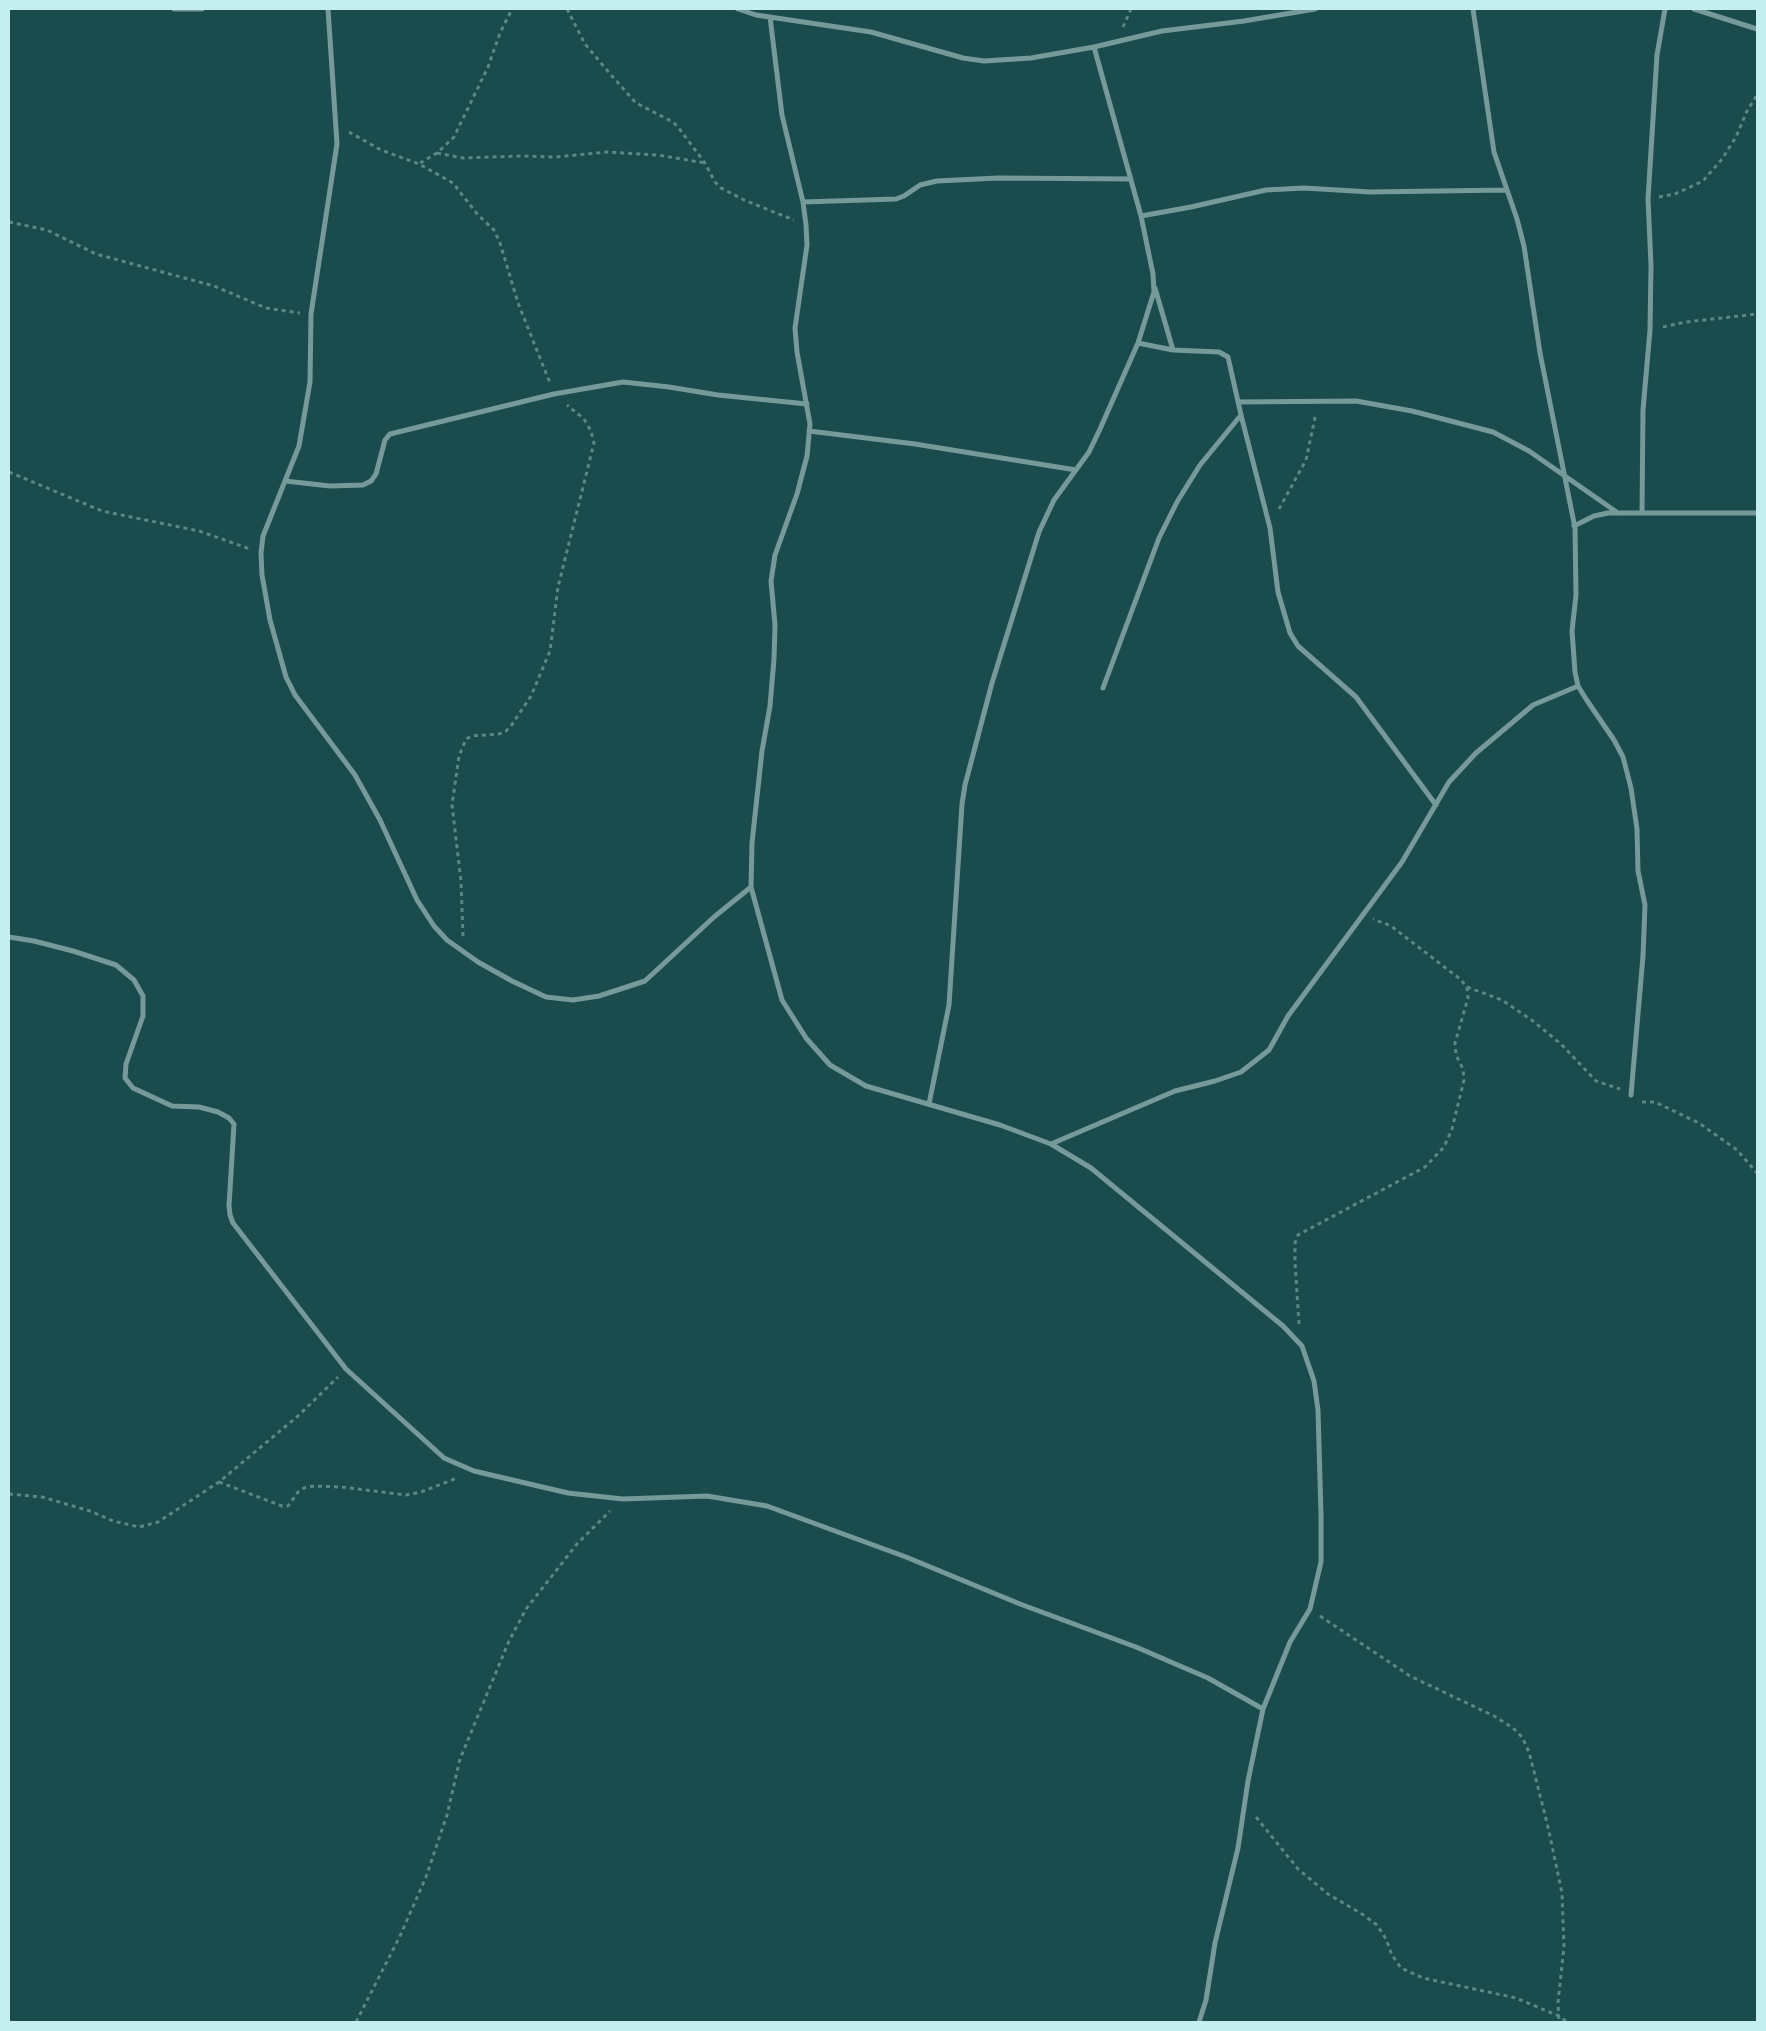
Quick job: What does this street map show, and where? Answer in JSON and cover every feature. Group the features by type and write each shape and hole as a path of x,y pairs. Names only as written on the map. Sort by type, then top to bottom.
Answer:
{"street":[{"path":"174,9 202,9"},
{"path":"328,9 337,144 311,314 311,365 308,403 299,446 263,536 261,554 262,575 270,620 286,677 295,695 355,775 380,820 417,900 434,926 447,940 478,962 546,997 573,1000 599,996 645,981 714,917 751,886"},
{"path":"738,9 756,15 870,32 963,58 984,61 1017,60 1094,47 1162,31 1244,21 1316,9"},
{"path":"1473,9 1494,152 1517,219 1524,246 1540,353 1574,526 1576,595 1572,631 1573,659 1578,686 1623,757 1631,788 1637,829 1638,871 1645,905 1643,956 1631,1095"},
{"path":"1642,512 1643,410 1650,330 1651,265 1648,199 1657,55 1665,9"},
{"path":"1694,9 1757,29"},
{"path":"770,17 782,115 803,202 806,225 806,245 795,328 798,360 807,404 809,431 807,456 797,494 774,555 771,581 775,625 774,659 770,706 762,751 752,843 751,886 782,1000 806,1038 830,1065 866,1086 1000,1125 1051,1144 1091,1168 1283,1326 1302,1346 1314,1381 1318,1410 1321,1562 1310,1609 1290,1642 1263,1709 1230,1884 1215,1943 1206,2000 1199,2022"},
{"path":"1094,47 1141,216 1154,285 1173,350"},
{"path":"803,202 896,199 920,185 937,181 998,178 1130,180"},
{"path":"1141,216 1274,189 1304,188 1370,192 1506,190"},
{"path":"929,1104 949,1005 956,878 965,785 992,683 1039,532 1054,500 1089,452 1100,429 1138,343 1153,299 1154,285"},
{"path":"1138,343 1173,350 1224,354 1230,362 1241,415 1270,528 1278,592 1290,633 1298,646 1356,697 1436,805"},
{"path":"285,481 330,486 363,485 371,481 376,474 385,440 390,434 554,394 623,382 718,395 807,404"},
{"path":"1238,402 1356,401 1412,411 1493,432 1529,451 1618,513"},
{"path":"1103,688 1159,538 1177,502 1200,465 1241,415"},
{"path":"809,431 915,444 1076,470"},
{"path":"1574,526 1594,516 1618,513 1757,513"},
{"path":"1051,1144 1175,1090 1215,1081 1241,1072 1269,1050 1288,1016 1402,862 1449,782 1476,753 1533,705 1578,686"},
{"path":"9,937 73,951 116,965 134,980 143,996 143,1016 126,1064 125,1078 133,1088 172,1106 199,1107 218,1112 230,1118 234,1124 229,1206 233,1223 346,1369 444,1458 474,1471 568,1493 624,1499 707,1496 767,1506 906,1557 1020,1604 1136,1647 1208,1678 1263,1709"}],"path":[{"path":"419,164 437,153 454,137 488,67 500,33 512,9"},
{"path":"567,9 585,44 632,99 673,122 705,163 720,188 744,200 806,225"},
{"path":"1648,199 1675,194 1703,181 1722,159 1736,137 1747,111 1757,95"},
{"path":"336,125 381,150 419,164 453,183 478,215 494,230 500,243 518,303 554,394 584,419 591,431 594,442 558,587 550,651 539,678 531,696 506,731 499,734 472,736 466,739 459,756 452,805 461,882 463,951"},
{"path":"437,153 463,158 556,157 607,152 658,155 705,163"},
{"path":"9,222 47,230 96,254 214,286 266,308 311,314"},
{"path":"1650,330 1686,322 1757,314"},
{"path":"1270,528 1283,500 1306,460 1319,400"},
{"path":"9,472 102,511 200,531 238,543 261,554"},
{"path":"1302,1346 1297,1313 1295,1262 1295,1242 1298,1235 1426,1167 1444,1147 1452,1129 1464,1080 1463,1069 1456,1055 1456,1043 1468,998 1466,987 1460,979 1391,926 1363,916"},
{"path":"1466,987 1502,1000 1533,1021 1561,1044 1596,1081 1620,1088 1638,1102 1655,1102 1700,1123 1737,1150 1757,1173"},
{"path":"9,1494 42,1496 113,1522 139,1527 158,1522 219,1482 298,1416 346,1369"},
{"path":"219,1482 282,1506 288,1506 298,1492 304,1488 314,1486 341,1487 406,1495 421,1492 474,1471"},
{"path":"356,2022 400,1936 426,1877 447,1815 460,1759 509,1641 526,1609 577,1544 594,1525 624,1499"},
{"path":"1310,1609 1410,1676 1494,1716 1513,1728 1522,1737 1529,1752 1562,1893 1564,1947 1558,2002 1559,2022"},
{"path":"1246,1802 1262,1827 1298,1869 1328,1894 1377,1925 1386,1939 1392,1955 1402,1968 1424,1978 1516,1998 1559,2016 1566,2022"}]}
